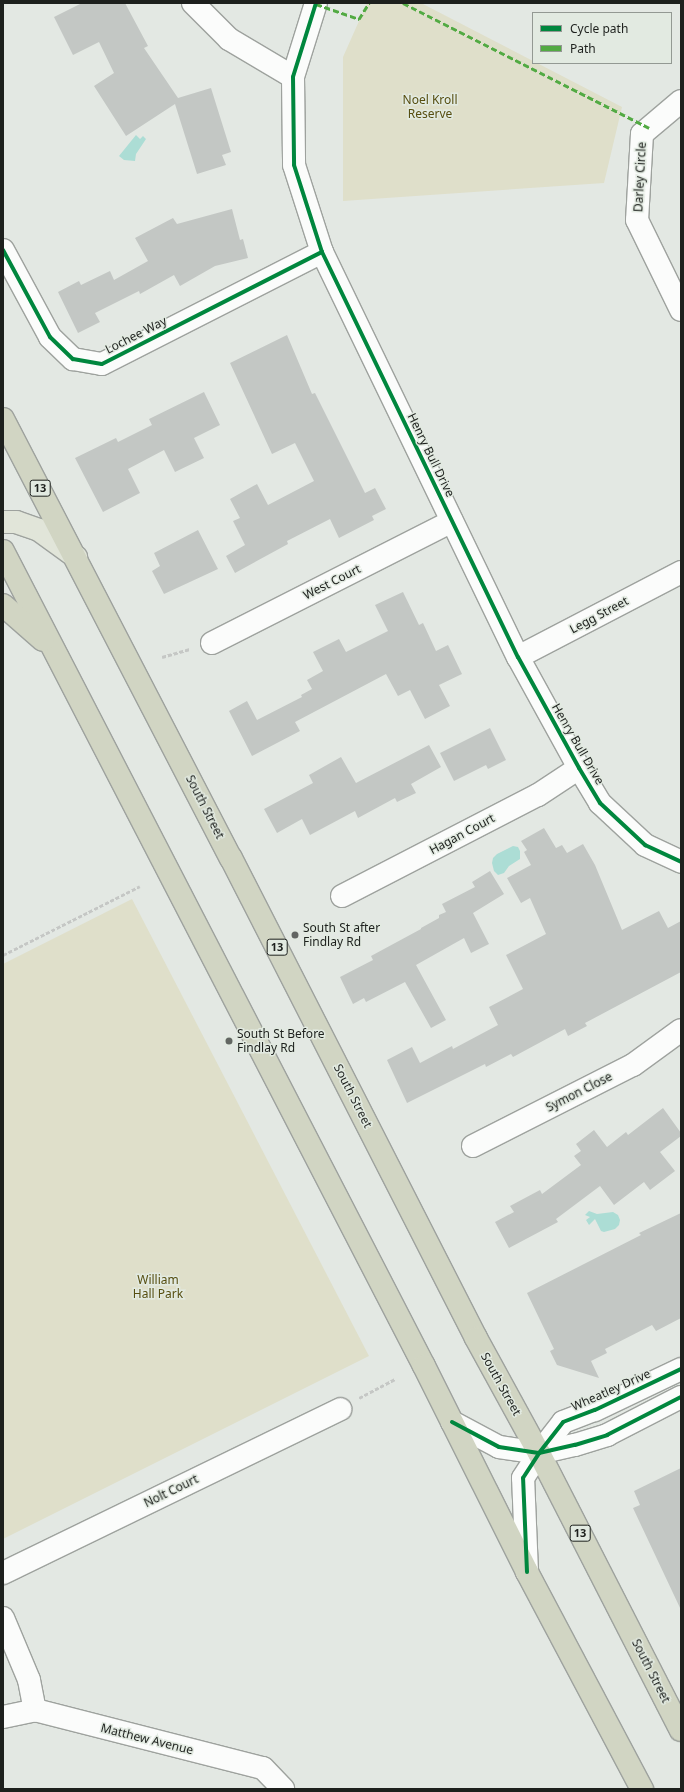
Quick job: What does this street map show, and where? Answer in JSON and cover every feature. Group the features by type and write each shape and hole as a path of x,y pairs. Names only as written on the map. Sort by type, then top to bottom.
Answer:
{"highway":[{"name":"South Street","path":"3,419 76,557 476,1338 539,1453 681,1730"},
{"path":"3,551 53,651 452,1422 528,1572 642,1789"},
{"path":"3,605 53,651"}],"main road":[{"path":"3,522 16,522 39,530 76,557"}],"street":[{"path":"193,3 229,39 293,77"},
{"name":"Henry Bull Drive","path":"316,3 293,77 294,166 322,252 518,657 579,768 600,803 645,845 681,862"},
{"name":"Darley Circle","path":"681,101 642,134 638,220 681,310"},
{"name":"Lochee Way","path":"3,250 50,337 73,359 102,364 322,252"},
{"name":"West Court","path":"212,643 452,521"},
{"name":"Legg Street","path":"518,657 681,572"},
{"name":"Hagan Court","path":"342,896 538,795 579,768"},
{"name":"Symon Close","path":"473,1146 633,1065 681,1030"},
{"name":"Wheatley Drive","path":"528,1572 522,1478 539,1453 563,1422 595,1410 681,1368"},
{"path":"452,1422 499,1447 539,1453 575,1445 607,1435 681,1397"},
{"name":"Nolt Court","path":"3,1573 340,1409"},
{"path":"3,1618 29,1680 35,1710"},
{"name":"Matthew Avenue","path":"3,1717 35,1710 263,1768 283,1789"}],"path":[{"path":"162,657 212,643"},
{"path":"3,954 140,886"},
{"path":"340,1409 395,1379"}],"green space":[{"name":"Noel Kroll Reserve","path":"367,3 421,3 532,60 532,64 539,64 622,107 604,183 343,201 343,57"},
{"name":"William Hall Park","path":"132,899 369,1356 3,1539 3,964"}],"water":[{"path":"136,135 140,139 143,136 146,139 136,154 135,161 124,160 119,156"},
{"path":"513,846 518,847 520,851 520,859 509,866 504,873 498,875 494,871 492,863 493,858 497,854"},
{"path":"589,1211 597,1214 613,1212 618,1215 620,1220 619,1225 615,1229 604,1232 601,1231 595,1219 589,1225 586,1220 590,1217 585,1215"}],"building":[{"path":"82,3 125,3 148,46 144,48 178,98 211,88 231,152 222,155 226,165 197,174 175,104 126,136 94,86 114,73 99,42 73,55 54,17"},
{"path":"232,209 240,240 243,239 248,258 215,266 180,286 174,275 140,294 139,291 95,313 100,322 78,333 58,292 79,281 81,285 110,271 114,280 148,261 135,238 173,218 177,224"},
{"path":"287,335 312,394 315,393 365,493 375,488 386,509 372,516 374,520 339,538 330,519 287,541 288,544 235,573 226,556 245,545 233,521 240,518 230,499 257,484 268,505 314,481 295,443 272,454 230,363"},
{"path":"204,392 220,425 194,438 204,458 175,472 164,450 128,469 140,493 103,512 75,458 116,438 118,442 152,425 149,419"},
{"path":"198,530 218,569 164,594 152,571 160,566 154,553"},
{"path":"403,592 419,625 423,623 436,651 448,645 462,674 439,685 450,706 425,719 410,690 398,696 386,674 295,722 300,731 252,756 229,711 247,701 257,720 302,697 301,695 312,689 307,680 323,671 313,652 339,639 346,652 388,631 375,605"},
{"path":"490,728 506,760 488,769 486,765 454,781 440,753"},
{"path":"429,745 441,767 411,784 416,793 397,802 395,798 358,818 355,811 310,835 302,819 277,833 264,809 313,783 309,775 341,757 356,783"},
{"path":"544,828 556,848 562,845 567,853 583,844 595,865 622,930 659,911 668,928 681,921 681,972 585,1023 587,1026 568,1036 565,1029 513,1057 511,1054 486,1067 485,1064 407,1103 387,1060 412,1047 420,1063 452,1046 453,1049 498,1025 489,1007 523,989 506,955 546,934 530,898 521,903 507,878 531,865 524,852 527,850 521,841"},
{"path":"490,871 504,894 473,913 489,944 471,953 464,938 416,965 446,1020 431,1028 405,982 366,1002 364,998 353,1004 340,977 373,960 371,956 439,918 439,915 446,912 442,904 475,887 472,882"},
{"path":"663,1108 681,1133 681,1136 660,1152 675,1171 650,1190 644,1182 614,1205 600,1186 556,1219 558,1222 509,1248 495,1222 514,1212 510,1206 540,1190 542,1194 581,1165 574,1156 581,1151 576,1144 594,1130 607,1147 626,1132 628,1135"},
{"path":"681,1213 681,1318 656,1331 652,1325 605,1349 607,1353 591,1361 599,1378 557,1365 550,1351 554,1349 527,1293 641,1235 639,1233"},
{"path":"681,1468 681,1610 633,1508 640,1505 634,1491"}],"marked path":[{"path":"316,4 359,19 369,3"},
{"path":"403,3 649,128"}],"cycle path":[{"path":"316,3 293,77 294,165 322,252 518,657 579,768 600,803 645,845 681,862"},
{"path":"3,250 50,337 73,359 102,364 322,252"},
{"path":"527,1572 523,1478 539,1453 563,1422 595,1410 681,1369"},
{"path":"452,1422 499,1447 539,1453 575,1445 607,1435 681,1397"}],"place":[{"name":"South St after Findlay Rd","path":"295,935"},
{"name":"South St Before Findlay Rd","path":"229,1041"}]}
